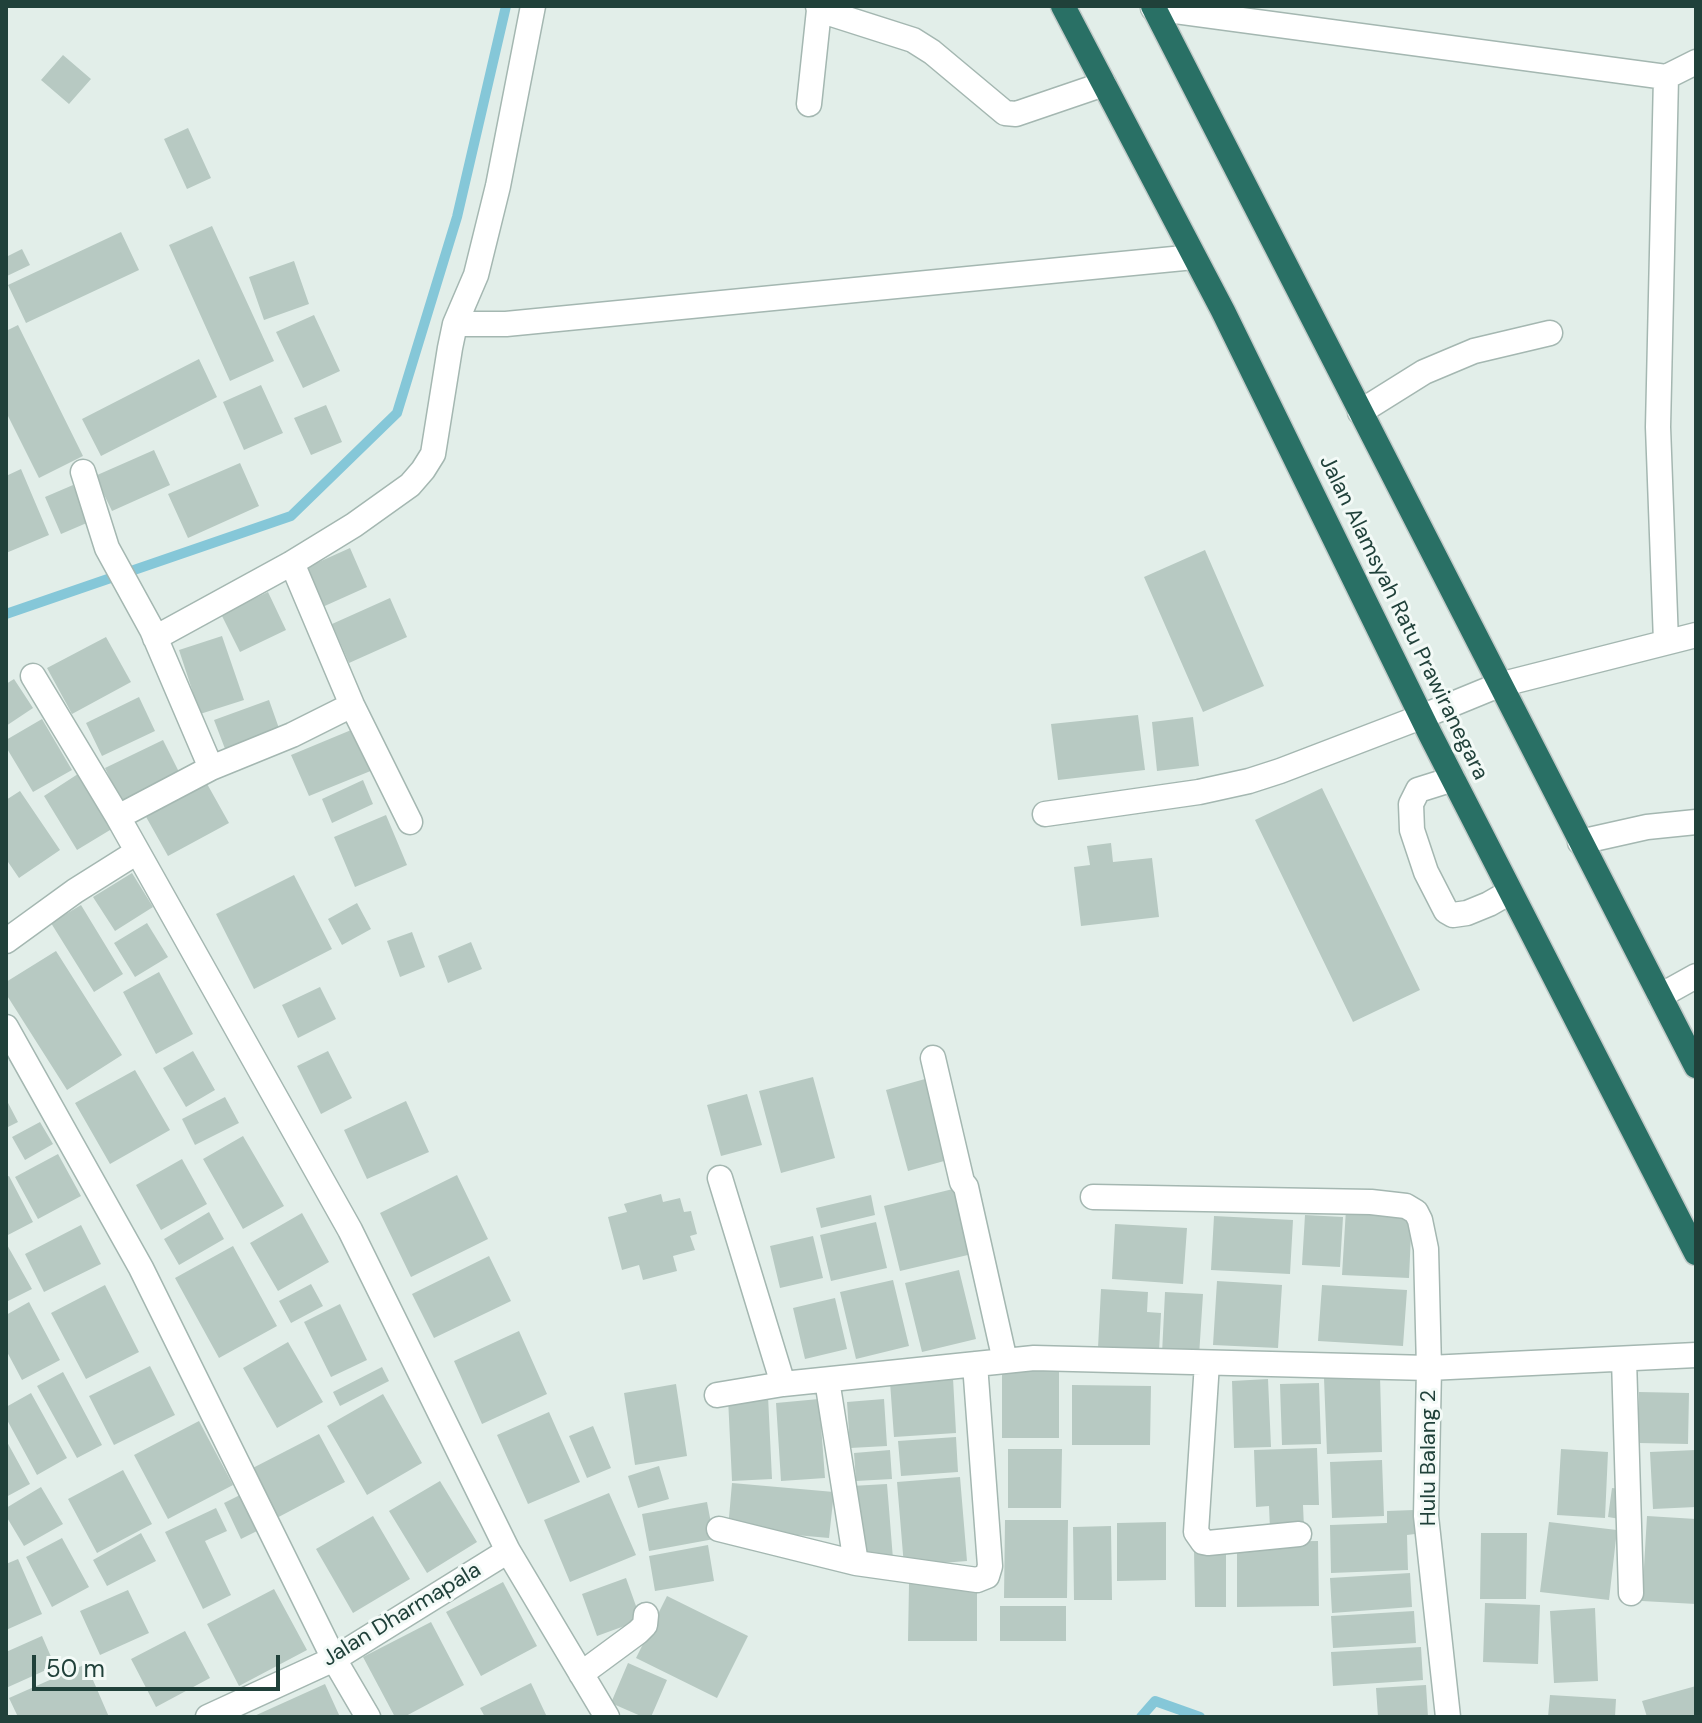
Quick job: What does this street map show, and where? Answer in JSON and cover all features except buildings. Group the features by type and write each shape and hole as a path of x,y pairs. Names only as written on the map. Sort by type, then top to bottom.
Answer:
{"highway":[{"name":"Jalan Alamsyah Ratu Prawiranegara","path":"1063,6 1223,311 1421,717 1696,1253"},
{"path":"1153,7 1696,1066"}],"street":[{"path":"153,634 292,563 354,525 410,485 433,454 455,324 476,275 484,246 533,6"},
{"path":"1153,7 1666,77 1696,62"},
{"path":"809,104 818,8 913,40 932,52 1005,113 1016,114 1104,84"},
{"path":"1666,77 1658,427 1666,642"},
{"path":"455,324 506,324 1194,257"},
{"path":"1360,412 1424,372 1474,351 1550,333"},
{"path":"83,472 107,548 153,634 211,768"},
{"path":"292,563 352,705 410,822"},
{"path":"1045,814 1199,792 1249,781 1499,685 1696,635"},
{"path":"33,676 118,817 350,1230 508,1551 607,1717"},
{"path":"118,817 211,768 292,735 352,705"},
{"path":"1453,779 1418,790 1411,804 1412,830 1426,872 1446,911 1453,915 1467,913 1510,892"},
{"path":"1580,842 1647,827 1696,822"},
{"path":"6,941 75,891 137,852"},
{"path":"1660,996 1696,976"},
{"path":"6,1027 141,1268 334,1659 368,1717"},
{"path":"933,1058 1005,1361"},
{"path":"720,1178 783,1384"},
{"path":"717,1395 783,1384 1034,1358 1429,1368 1426,1249 1420,1220 1416,1212 1406,1206 1371,1202 1093,1197"},
{"name":"Hulu Balang 2","path":"1448,1717 1426,1516 1429,1368 1696,1355"},
{"path":"1624,1359 1631,1593"},
{"path":"1207,1363 1196,1532 1203,1542 1208,1543 1299,1534"},
{"path":"719,1529 856,1563 977,1580 987,1576 990,1566 975,1364"},
{"path":"827,1380 856,1563"},
{"name":"Jalan Dharmapala","path":"208,1717 334,1659 508,1551"},
{"path":"581,1674 638,1632 645,1625 646,1615"}],"waterway":[{"path":"6,614 291,516 397,413 457,217 506,6"},
{"path":"1141,1717 1155,1701 1200,1717"}]}
